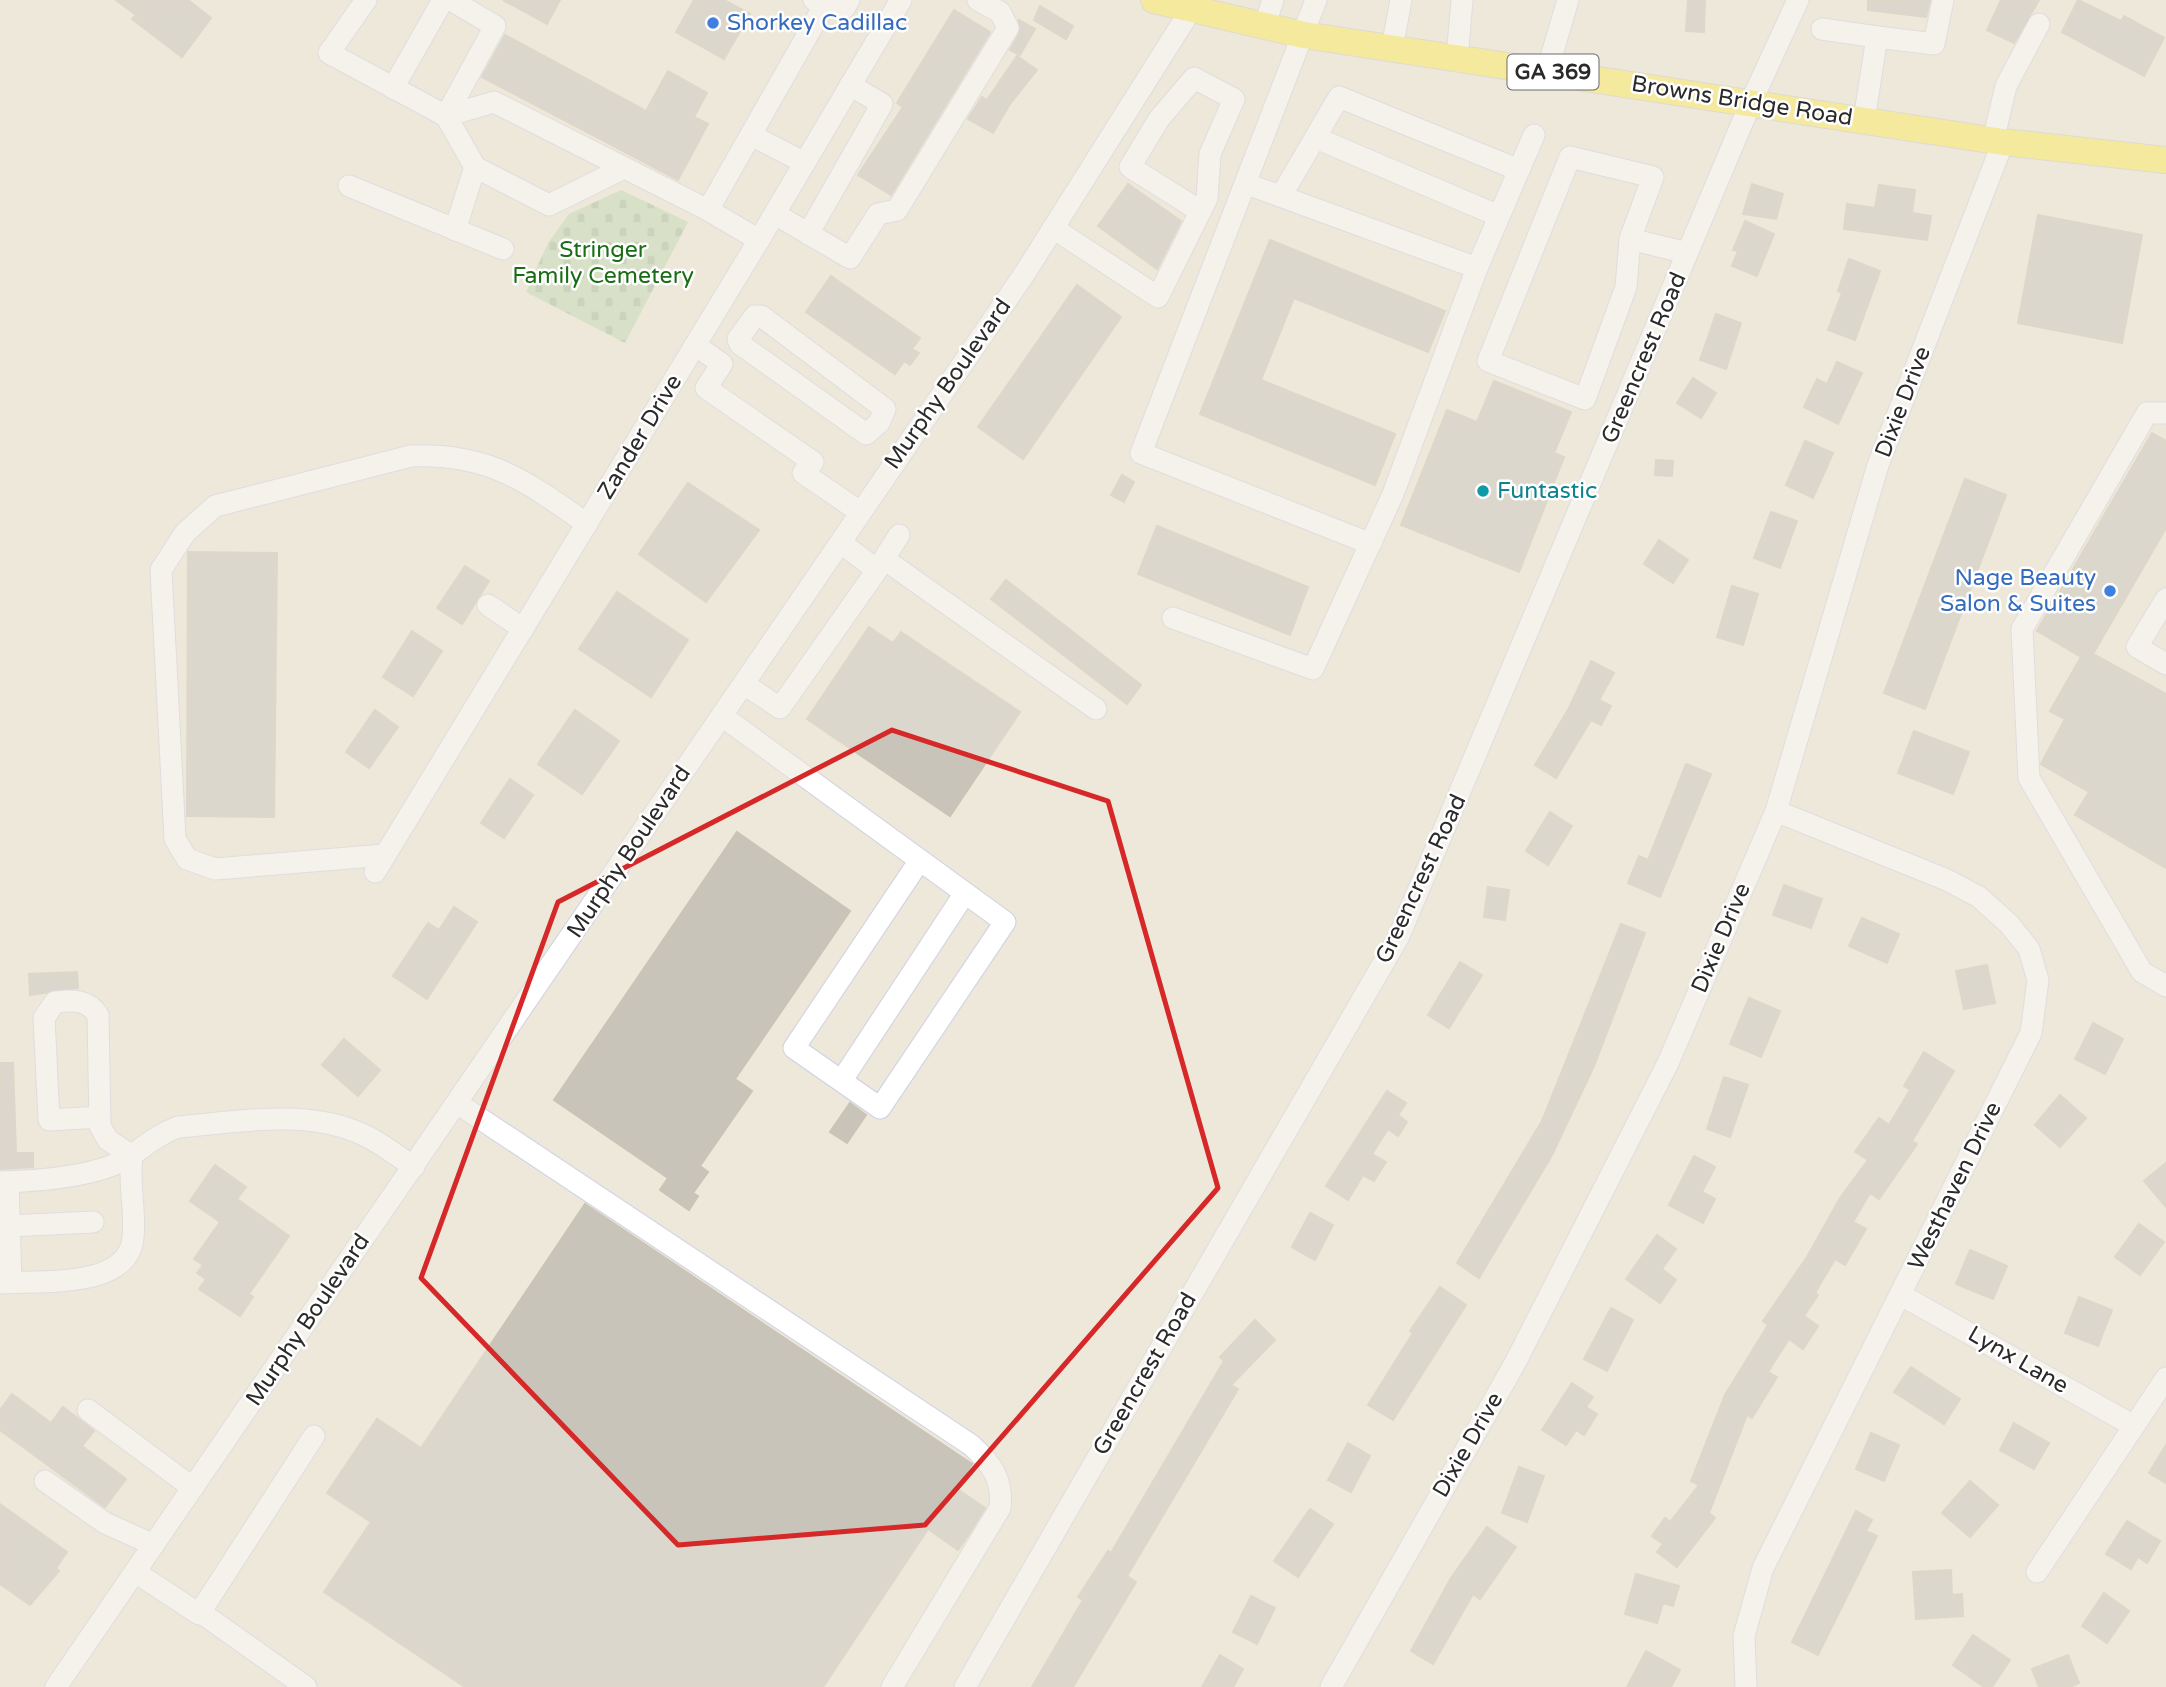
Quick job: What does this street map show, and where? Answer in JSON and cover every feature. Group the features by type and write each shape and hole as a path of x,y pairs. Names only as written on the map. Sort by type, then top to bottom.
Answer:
{"main road":[{"name":"Browns Bridge Road","path":"1154,0 1194,5 1264,27 1304,35 1998,141 2166,160"}],"street":[{"path":"366,0 329,53 446,116 475,167 549,205 624,168"},
{"path":"393,88 443,0"},
{"path":"446,116 495,26 451,0"},
{"path":"708,210 751,135 819,3 845,7 849,0"},
{"name":"Zander Drive","path":"587,524 513,474 473,460 440,455 411,456 215,506 185,533 161,570 175,839 187,859 215,869 380,863 587,524 695,345 760,240 901,0"},
{"path":"775,214 850,258 878,214 897,210 1009,28 1000,12 978,0"},
{"path":"1264,27 1273,0"},
{"path":"1316,0 1141,453 1371,544"},
{"path":"1392,48 1402,0"},
{"path":"1457,58 1462,0"},
{"path":"1547,71 1568,0"},
{"name":"Greencrest Road","path":"965,1687 1399,936 1751,102 1798,0"},
{"path":"1822,29 1934,44 1943,0"},
{"name":"Murphy Boulevard","path":"56,1687 841,543 1053,228 1194,5"},
{"name":"Dixie Drive","path":"1331,1687 1514,1365 1661,1075 1776,811 1878,465 1998,141 2006,86 2039,24"},
{"path":"1864,120 1877,37"},
{"path":"1053,228 1158,297 1200,211 1206,198 1210,154 1234,99 1194,78 1158,119 1130,167 1200,211"},
{"path":"808,233 882,104 850,86"},
{"path":"1281,197 1339,97 1519,170"},
{"path":"446,116 494,102 708,210 760,240"},
{"path":"1132,103 1158,119"},
{"path":"751,135 805,163"},
{"path":"1172,618 1313,670 1371,544 1477,268 1534,135"},
{"path":"1316,138 1499,216"},
{"path":"1570,157 1653,177 1630,239 1626,287 1585,399 1488,361 1570,157"},
{"path":"454,230 475,167"},
{"path":"1247,184 1477,268"},
{"path":"349,186 503,250"},
{"path":"1630,239 1687,253"},
{"path":"719,306 748,324"},
{"path":"755,316 761,316 885,409 879,423 866,434 746,350 738,341 748,324 755,316"},
{"path":"695,345 722,364 706,388 813,462 803,473 860,512"},
{"path":"2166,413 2147,413 2022,629 2029,778 2142,972 2166,986"},
{"path":"879,423 908,442"},
{"path":"744,684 780,708 899,536"},
{"path":"841,543 880,564 1096,709"},
{"path":"2166,599 2137,647 2166,664"},
{"path":"488,605 523,629"},
{"path":"722,716 920,860 1005,922 880,1108 794,1048 920,860"},
{"name":"Westhaven Drive","path":"1746,1687 1744,1636 1763,1568 2031,1033 2038,980 2029,949 2009,924 1979,897 1947,880 1776,811"},
{"path":"842,1080 965,893"},
{"path":"100,1118 49,1120 44,1018 55,1002 82,1001 93,1006 98,1015 100,1118 108,1139 132,1156"},
{"path":"457,1103 661,1236 971,1445 987,1460 998,1477 1002,1490 1000,1508 892,1687"},
{"path":"132,1156 129,1172 133,1238 124,1261 96,1277 5,1282 9,1226 4,1182 95,1171 132,1156 161,1133 178,1127 300,1119 332,1124 364,1135 414,1167"},
{"path":"9,1226 93,1222"},
{"name":"Lynx Lane","path":"1901,1294 2134,1426"},
{"path":"2037,1572 2166,1378"},
{"path":"88,1410 193,1488"},
{"path":"200,1612 314,1436"},
{"path":"45,1481 105,1523 154,1545"},
{"path":"135,1572 200,1612 306,1687"}],"highlighted area":[{"path":"892,730 1108,801 1218,1188 925,1525 678,1545 421,1278 558,902"}],"green space":[{"name":"Stringer Family Cemetery","path":"621,190 688,222 625,343 526,292 548,243 569,214"}],"building":[{"path":"116,0 188,0 211,18 182,57 132,19 136,15"},
{"path":"503,0 560,0 547,24"},
{"name":"Shorkey Cadillac","path":"694,0 724,0 750,14 724,59 676,32"},
{"path":"1688,0 1705,0 1704,32 1686,31"},
{"path":"1868,0 1930,0 1926,17 1868,10"},
{"path":"2001,0 2039,0 2014,43 1987,30"},
{"path":"2078,0 2121,21 2124,16 2164,38 2144,76 2062,32"},
{"path":"1040,6 1073,26 1066,39 1034,20"},
{"path":"954,10 990,32 891,195 858,175 903,107 897,103"},
{"path":"1019,20 1035,29 1020,55 1010,50 1019,34"},
{"path":"505,35 646,111 668,71 707,93 694,117 708,124 678,180 482,77"},
{"path":"1017,56 1037,70 1010,104 993,133 968,119 982,97 987,100"},
{"path":"1128,184 1181,221 1157,269 1098,226"},
{"path":"1752,184 1783,194 1776,219 1743,214"},
{"path":"1879,185 1915,190 1912,213 1931,216 1927,240 1844,229 1847,204 1875,208"},
{"path":"2038,215 2142,235 2122,343 2018,323"},
{"path":"1745,221 1774,234 1757,276 1732,266 1738,251 1733,250"},
{"path":"1270,240 1445,311 1428,352 1294,298 1261,380 1395,434 1375,485 1200,414"},
{"path":"1849,259 1880,271 1855,340 1828,330 1842,293 1838,291"},
{"path":"831,276 920,338 912,349 919,353 910,365 904,361 895,374 806,312"},
{"path":"1077,285 1121,317 1023,459 978,427"},
{"path":"1716,314 1741,323 1726,369 1700,360"},
{"path":"1837,362 1862,373 1838,424 1804,407 1817,379 1827,384"},
{"path":"1693,378 1716,393 1701,418 1677,403"},
{"name":"Funtastic","path":"1494,381 1571,412 1554,453 1564,457 1519,572 1401,525 1447,410 1477,422"},
{"path":"2152,433 2166,441 2166,528 2093,654 2166,694 2166,868 2075,815 2089,792 2041,764 2065,719 2050,711 2081,657 2037,631"},
{"path":"1805,441 1833,453 1813,498 1786,485"},
{"path":"1656,460 1673,461 1672,476 1655,475"},
{"path":"1122,475 1134,482 1124,502 1111,495"},
{"path":"1965,479 2006,495 1925,709 1884,693"},
{"path":"688,483 759,530 706,602 639,554"},
{"path":"1771,512 1797,521 1780,568 1754,558"},
{"path":"1157,526 1308,587 1290,635 1138,574"},
{"path":"1659,540 1688,560 1673,583 1644,564"},
{"path":"188,552 277,553 274,817 187,816"},
{"path":"465,566 489,581 462,624 437,608"},
{"path":"1006,580 1141,685 1127,704 991,599"},
{"path":"1732,586 1758,594 1743,645 1717,637"},
{"path":"617,592 688,640 651,697 579,649"},
{"path":"869,627 893,643 901,632 1020,712 950,816 807,719"},
{"path":"412,631 442,651 413,696 383,677"},
{"path":"1591,661 1614,673 1599,700 1611,706 1601,725 1591,720 1556,778 1535,765 1569,708"},
{"path":"375,710 398,727 369,768 346,752"},
{"path":"575,710 619,741 582,794 538,764"},
{"path":"1914,731 1969,752 1953,794 1898,773"},
{"path":"1686,764 1711,774 1660,897 1628,883 1639,856 1648,860"},
{"path":"510,779 533,795 504,838 481,823"},
{"path":"1550,812 1572,826 1548,865 1526,851"},
{"path":"737,832 850,911 735,1079 752,1091 700,1166 708,1172 693,1193 698,1196 689,1210 660,1190 668,1178 554,1100"},
{"path":"1784,885 1822,899 1811,928 1773,915"},
{"path":"1488,887 1509,890 1505,920 1484,917"},
{"path":"454,907 477,922 427,999 393,976 428,923 439,930"},
{"path":"1862,918 1899,934 1887,963 1849,946"},
{"path":"1621,924 1645,933 1594,1066 1552,1155 1479,1278 1457,1263 1542,1121"},
{"path":"1460,962 1482,975 1449,1028 1428,1015"},
{"path":"1987,965 1995,1003 1964,1009 1956,971"},
{"path":"77,972 78,988 30,995 29,974"},
{"path":"1749,998 1780,1011 1761,1057 1730,1044"},
{"path":"2093,1023 2123,1039 2105,1074 2075,1059"},
{"path":"344,1039 380,1070 358,1096 322,1065"},
{"path":"1924,1052 1954,1071 1912,1141 1917,1144 1879,1199 1870,1193 1853,1222 1866,1229 1845,1265 1835,1259 1815,1293 1818,1295 1804,1316 1818,1326 1803,1349 1789,1339 1768,1372 1777,1377 1752,1418 1747,1415 1709,1513 1715,1518 1677,1567 1657,1552 1663,1544 1652,1536 1665,1518 1670,1522 1699,1485 1691,1481 1725,1395 1768,1325 1763,1321 1807,1257 1840,1198 1868,1160 1855,1152 1879,1118 1889,1125 1910,1090 1904,1086"},
{"path":"0,1063 13,1063 16,1153 33,1153 33,1167 0,1169"},
{"path":"1724,1077 1748,1085 1730,1137 1707,1129"},
{"path":"1387,1091 1406,1103 1398,1115 1407,1122 1398,1136 1388,1129 1372,1154 1386,1162 1374,1181 1363,1175 1348,1200 1326,1186"},
{"path":"2060,1095 2086,1118 2060,1147 2035,1125"},
{"path":"850,1103 866,1115 847,1143 830,1132"},
{"path":"1694,1156 1715,1167 1702,1192 1715,1199 1703,1223 1669,1205"},
{"path":"2166,1163 2166,1207 2144,1181"},
{"path":"215,1165 246,1187 237,1199 289,1236 249,1294 253,1297 240,1316 199,1289 206,1279 197,1273 203,1265 194,1259 220,1222 190,1201"},
{"path":"585,1204 972,1464 956,1488 985,1508 971,1531 958,1550 928,1529 823,1687 465,1687 324,1592 371,1522 327,1493 377,1419 421,1448"},
{"path":"1310,1213 1333,1225 1315,1260 1292,1247"},
{"path":"2139,1224 2164,1242 2140,1275 2115,1257"},
{"path":"1657,1235 1676,1249 1662,1269 1676,1280 1660,1303 1626,1279"},
{"path":"1970,1250 2007,1266 1993,1299 1956,1284"},
{"path":"1440,1287 1466,1305 1393,1420 1368,1405 1413,1333 1410,1331"},
{"path":"2079,1297 2112,1310 2098,1346 2065,1333"},
{"path":"1611,1308 1633,1320 1607,1371 1584,1359"},
{"path":"1255,1320 1275,1340 1231,1385 1238,1389 1127,1576 1136,1582 1073,1687 1032,1687 1083,1600 1078,1597 1108,1551 1111,1553 1224,1361 1220,1357"},
{"path":"1911,1367 1960,1399 1944,1424 1894,1392"},
{"path":"1572,1383 1593,1397 1586,1407 1597,1414 1584,1435 1576,1430 1566,1445 1542,1430"},
{"path":"12,1394 51,1423 63,1407 94,1431 82,1446 126,1479 105,1507 0,1430 0,1410"},
{"path":"2014,1423 2049,1443 2034,1469 2000,1450"},
{"path":"1871,1433 1899,1445 1884,1481 1856,1469"},
{"path":"1348,1443 1370,1456 1351,1492 1328,1480"},
{"path":"2166,1445 2166,1483 2149,1473"},
{"path":"1519,1467 1544,1476 1527,1522 1502,1513"},
{"path":"1970,1481 1998,1505 1970,1537 1942,1513"},
{"path":"0,1504 67,1552 56,1568 59,1571 30,1605 0,1584"},
{"path":"1310,1509 1333,1524 1298,1577 1274,1561"},
{"path":"1856,1511 1872,1520 1866,1531 1877,1536 1818,1655 1792,1642"},
{"path":"2127,1521 2160,1541 2147,1563 2138,1557 2131,1569 2106,1554"},
{"path":"1487,1527 1516,1547 1480,1599 1473,1594 1433,1664 1411,1651 1451,1578"},
{"path":"1951,1570 1952,1595 1962,1594 1963,1616 1916,1619 1913,1572"},
{"path":"1636,1574 1679,1586 1673,1606 1663,1603 1657,1623 1625,1614"},
{"path":"2104,1593 2129,1611 2107,1643 2082,1626"},
{"path":"1251,1596 1275,1608 1257,1644 1233,1632"},
{"path":"1973,1635 2010,1660 1992,1687 1984,1687 1953,1665"},
{"path":"1646,1651 1680,1670 1671,1687 1627,1687"},
{"path":"1220,1655 1243,1669 1233,1687 1202,1687"},
{"path":"2068,1655 2079,1683 2070,1687 2039,1687 2032,1669"}],"place":[{"name":"Shorkey Cadillac","path":"713,23"},
{"name":"Funtastic","path":"1483,491"},
{"name":"Nage Beauty Salon & Suites","path":"2110,591"}]}
